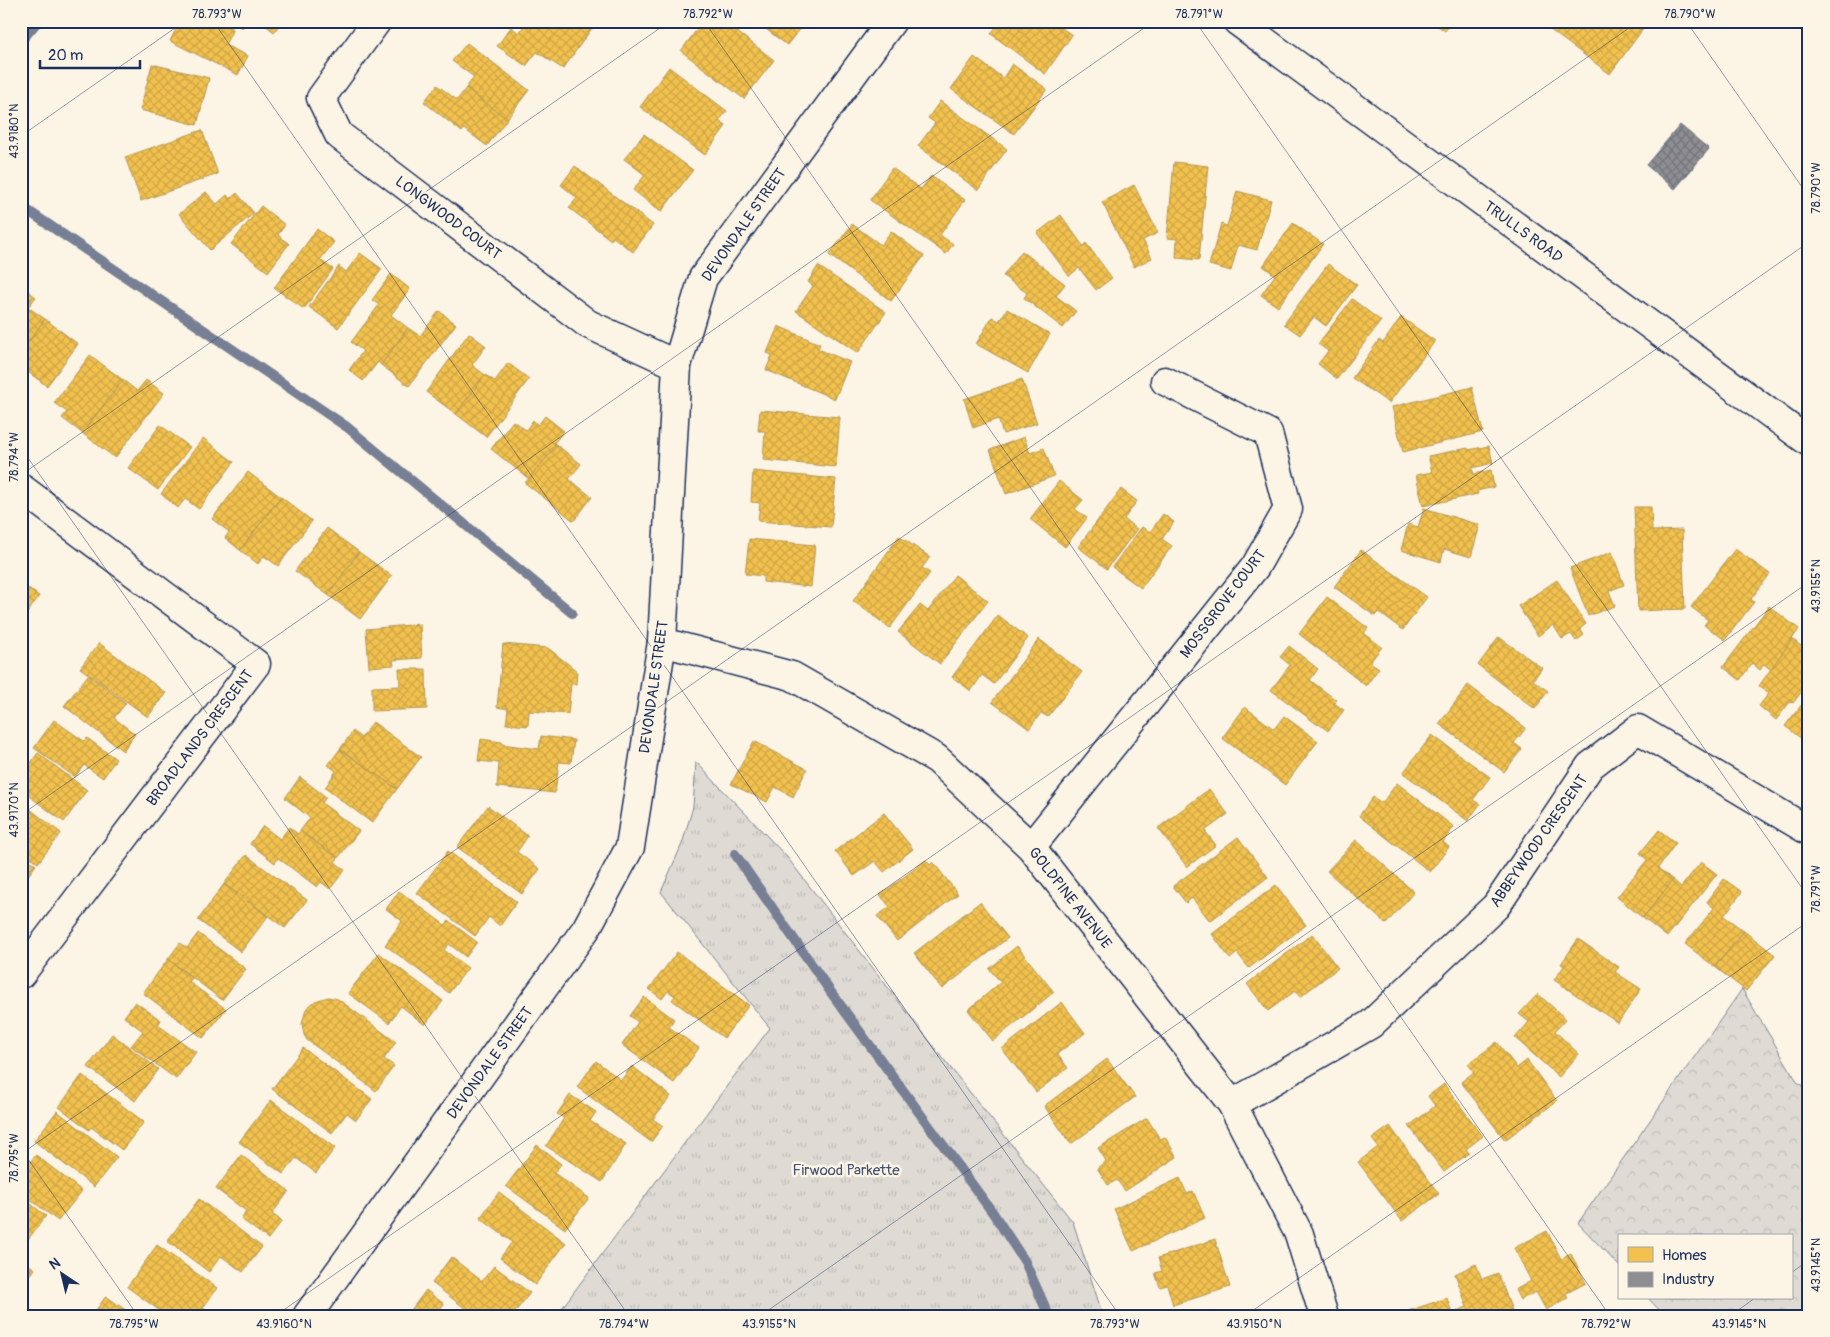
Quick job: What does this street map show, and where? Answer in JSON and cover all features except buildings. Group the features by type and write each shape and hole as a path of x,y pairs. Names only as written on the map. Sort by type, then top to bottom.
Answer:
{"street":[{"name":"LONGWOOD COURT","path":"377,21 321,98 339,135 588,324 677,365"},
{"name":"DEVONDALE STREET","path":"307,1316 586,930 630,847 662,642 677,365 704,278 892,21"},
{"name":"TRULLS ROAD","path":"1237,21 1809,442"},
{"name":"MOSSGROVE COURT","path":"1031,847 1255,568 1288,509 1268,433 1165,381"},
{"name":"BROADLANDS CRESCENT","path":"21,488 256,664 21,974"},
{"name":"GOLDPINE AVENUE","path":"662,642 792,676 937,759 1031,847 1232,1104 1300,1234 1324,1316"},
{"name":"ABBEYWOOD CRESCENT","path":"1232,1104 1371,1024 1496,906 1590,766 1638,729 1809,831"}],"green space":[{"name":"Firwood Parkette","path":"696,762 786,856 1073,1222 1103,1316 556,1316 770,1028 661,892 682,844 693,807"},
{"path":"1742,989 1798,1083 1809,1088 1809,1316 1665,1316 1650,1300 1792,1300 1792,1234 1618,1234 1618,1265 1578,1223"}],"waterway":[{"path":"21,41 38,21"},
{"path":"21,206 347,427 572,613"},
{"path":"735,854 830,991 993,1213 1025,1262 1049,1316"}]}
